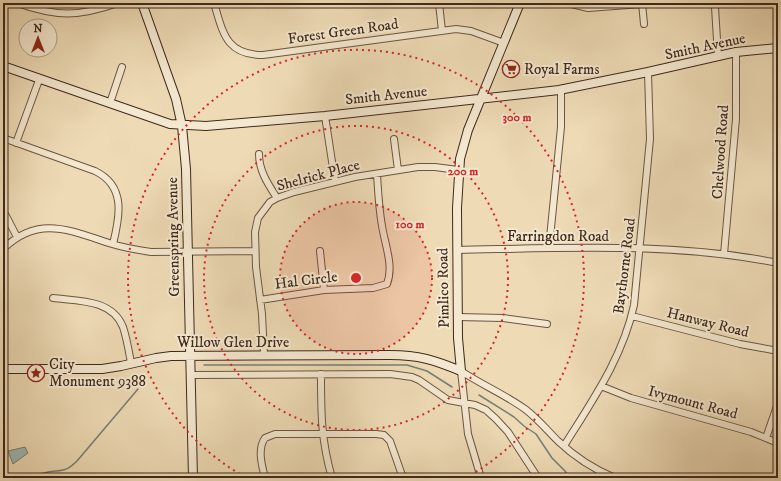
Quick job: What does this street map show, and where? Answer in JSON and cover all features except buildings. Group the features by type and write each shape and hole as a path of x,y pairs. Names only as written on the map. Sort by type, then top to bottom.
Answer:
{"main road":[{"name":"Greenspring Avenue","path":"142,3 172,87 182,126 186,169 193,478"},
{"name":"Pimlico Road","path":"461,371 459,350 457,250 458,170 468,130 482,99 520,3"},
{"name":"Smith Avenue","path":"3,66 157,121 182,126 206,126 325,116 561,90 736,52 778,48"},
{"name":"Willow Glen Drive","path":"3,369 96,369 112,368 156,358 264,355 414,356 433,360 461,371"}],"street":[{"path":"17,3 35,6 56,13 90,12 118,3"},
{"name":"Forest Green Road","path":"214,3 222,29 228,42 239,51 254,55 456,29 471,30 504,43"},
{"path":"439,3 442,31"},
{"path":"567,3 588,8 642,4 644,24"},
{"path":"715,7 718,56"},
{"name":"Chelwood Road","path":"724,254 736,119 736,52"},
{"path":"110,103 122,67"},
{"name":"Baythorne Road","path":"564,446 601,386 624,343 632,316 650,139 648,72"},
{"path":"16,143 39,80"},
{"path":"549,248 561,127 561,90"},
{"path":"325,116 335,181"},
{"path":"3,138 95,171 108,179 116,190 119,204 119,219 113,244"},
{"path":"394,139 398,170"},
{"path":"259,154 260,168 267,183 277,198"},
{"name":"Shelrick Place","path":"264,355 256,267 255,232 258,218 265,208 277,198 335,181 398,170 427,167 458,170"},
{"name":"Hal Circle","path":"260,300 324,290 373,288 387,284 390,266 382,224 377,174"},
{"path":"5,214 17,237"},
{"path":"3,249 17,237 35,230 56,228 68,229 113,244 151,252 256,251"},
{"name":"Farringdon Road","path":"457,250 640,248 686,250 724,254 778,263"},
{"path":"320,251 324,290"},
{"path":"53,298 98,304 116,314 122,326 131,364"},
{"name":"Hanway Road","path":"632,316 740,344 778,351"},
{"path":"458,317 503,318 547,324"},
{"path":"461,371 477,382 501,393 525,409 564,446 590,466 615,478"},
{"name":"Pimlico Road","path":"461,371 468,434 481,478"},
{"path":"321,374 320,412 322,435 332,478"},
{"path":"190,375 406,375 420,380 448,400 481,407 496,419 508,432 538,478"},
{"name":"Ivymount Road","path":"601,386 624,396 739,429 778,443"},
{"path":"766,438 778,403"},
{"path":"265,478 261,446 265,438 275,434 384,435 390,441 403,478"}],"water":[{"path":"25,447 28,453 13,464 8,451"}],"waterway":[{"path":"204,365 407,365 427,371 452,387"},
{"path":"25,478 42,473 62,470 73,465 138,389"},
{"path":"479,395 514,417 536,434 552,458 570,478"}],"place":[{"name":"Royal Farms","path":"511,69"},
{"name":"City Monument 9388","path":"36,373"}]}
